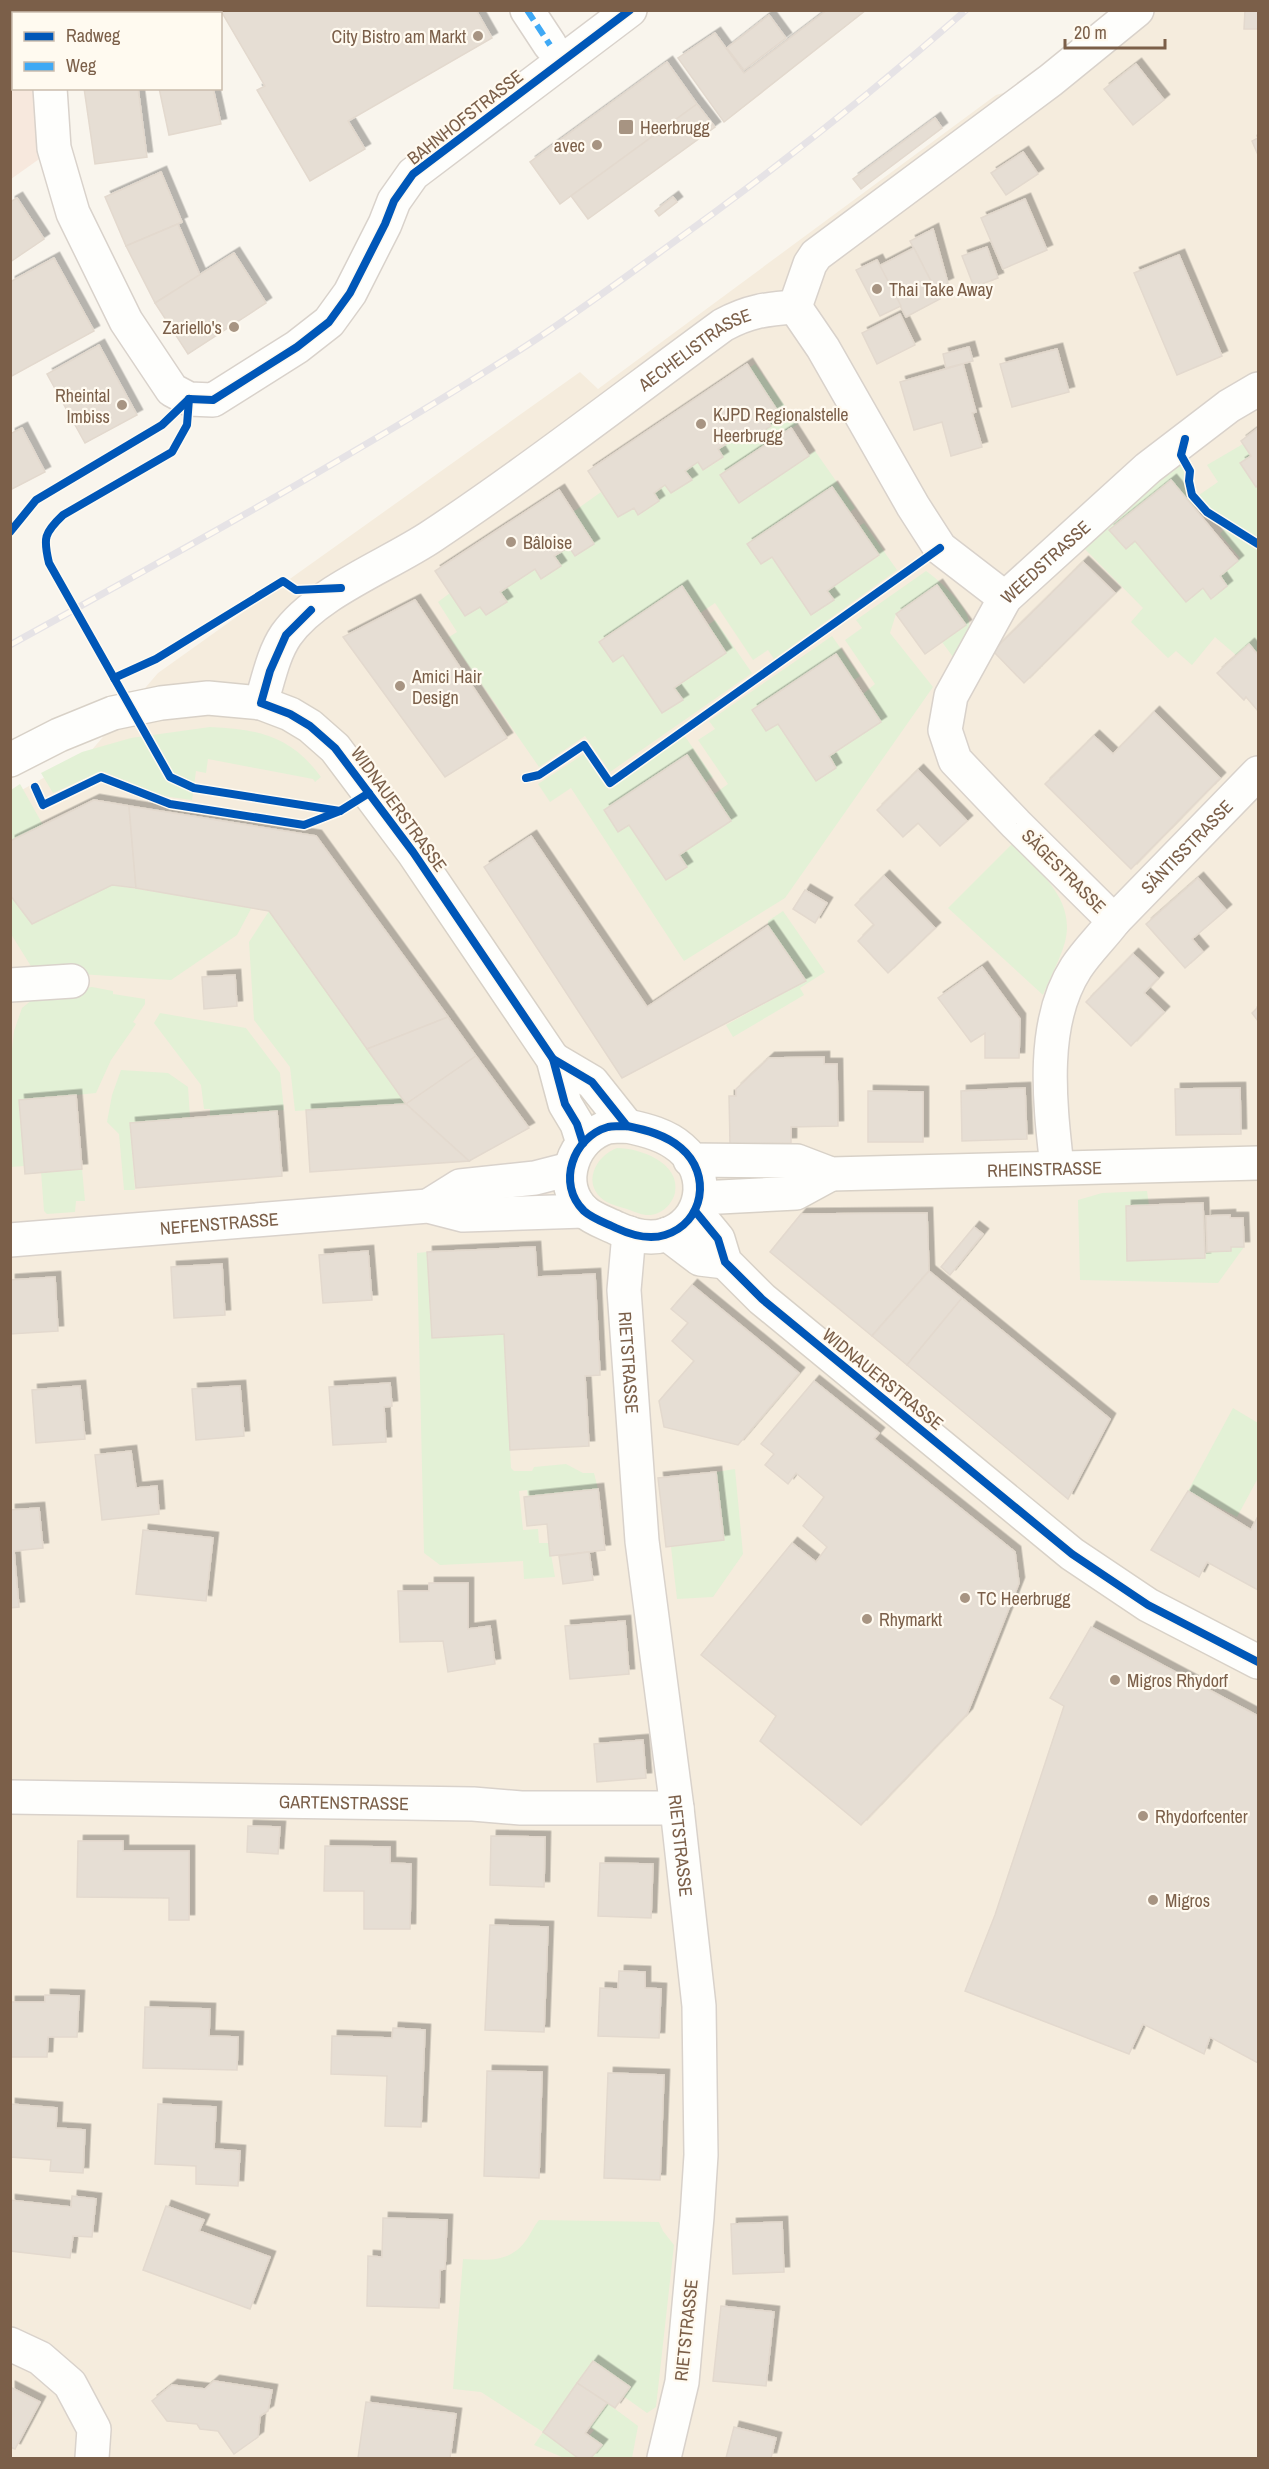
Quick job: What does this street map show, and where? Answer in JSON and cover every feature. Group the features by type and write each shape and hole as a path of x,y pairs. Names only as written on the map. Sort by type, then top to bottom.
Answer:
{"street":[{"path":"527,10 550,45"},
{"name":"BAHNHOFSTRASSE","path":"50,90 54,148 73,213 126,321 172,390 189,399 213,400 297,347 329,322 350,293 385,224 394,201 413,174 630,10"},
{"path":"795,307 810,264 816,255 1051,80 1137,10"},
{"name":"WEEDSTRASSE","path":"795,307 823,348 940,549 1005,598 1148,468 1229,406 1258,389"},
{"name":"AECHELISTRASSE","path":"261,703 270,672 286,635 311,610 341,588 430,537 723,326 741,315 757,310 795,307"},
{"name":"SÄGESTRASSE","path":"1005,598 951,696 945,730 955,760 1113,921 1076,968 1061,999 1054,1035 1051,1077 1057,1167"},
{"name":"WIDNAUERSTRASSE","path":"10,760 59,735 113,712 160,703 208,698 261,703 290,714 310,726 335,748 413,852 553,1059 565,1104 577,1124 577,1156"},
{"name":"SÄNTISSTRASSE","path":"1113,921 1258,774"},
{"path":"10,985 72,981"},
{"name":"WIDNAUERSTRASSE","path":"553,1059 592,1082 627,1126"},
{"path":"627,1126 672,1141 684,1150 699,1176 698,1205 681,1228 667,1234 645,1237 629,1233 584,1211 573,1192 570,1180 577,1156 595,1134 609,1127 627,1126"},
{"name":"NEFENSTRASSE","path":"428,1206 460,1186 535,1178 577,1156"},
{"name":"RHEINSTRASSE","path":"690,1160 796,1161 831,1174 1258,1163"},
{"name":"RHEINSTRASSE","path":"698,1205 796,1192 831,1174"},
{"name":"WIDNAUERSTRASSE","path":"698,1205 718,1239 725,1262 762,1299 1072,1554 1149,1605 1258,1662"},
{"name":"NEFENSTRASSE","path":"10,1240 428,1206 463,1215 584,1211"},
{"name":"RIETSTRASSE","path":"629,1233 624,1290 642,1541 677,1808 699,2006 701,2155 682,2382 664,2458"},
{"path":"667,1234 700,1259 725,1262"},
{"name":"GARTENSTRASSE","path":"10,1797 461,1804 521,1808 677,1808"},
{"path":"10,2344 40,2358 70,2384 94,2429 92,2458"}],"shaded area":[{"path":"11,11 46,11 12,12 12,90 50,90 42,157 11,179"},
{"path":"1137,11 1258,11 1258,2458 11,2458 11,796 90,752 158,673 580,372 598,389 996,95 1051,80"}],"green space":[{"path":"755,364 798,424 721,475 739,503 815,451 855,508 850,512 832,487 748,544 761,564 772,557 833,600 827,591 879,556 859,526 864,523 897,570 774,659 768,650 753,660 715,603 700,613 682,586 599,641 612,662 623,655 682,700 674,688 726,653 708,625 715,620 752,673 610,772 585,736 539,767 449,637 457,632 438,602 450,593 465,616 480,607 486,615 507,602 500,592 535,569 541,579 561,566 554,556 569,547 573,512 601,492 618,517 634,508 639,515 659,501 654,493 665,485 671,493 691,480 685,471 698,462 704,470 723,458 718,449 746,431 751,439 770,427 765,417 776,410 749,368"},
{"path":"1243,444 1251,456 1240,464 1256,486 1258,485 1258,540 1208,509 1199,495 1218,482 1207,465"},
{"path":"1176,455 1188,471 1186,488 1196,510 1171,480 1110,531 1125,549 1135,541 1203,588 1212,599 1227,586 1220,576 1240,558 1220,534 1226,527 1258,547 1258,655 1249,644 1236,655 1215,637 1192,665 1176,651 1168,658 1131,622 1143,608 1078,542"},
{"path":"926,571 961,604 969,620 966,635 953,657 942,642 966,625 937,585 896,614 890,633 933,687 785,898 684,961 571,788 550,802 538,784 584,754 609,790 684,735 713,777 705,783 687,755 604,810 618,831 629,825 667,880 687,867 679,855 730,821 713,795 728,784 698,740 715,729 709,721 832,636 860,676 854,680 836,654 752,710 766,731 778,724 816,781 836,768 829,756 881,722 863,694 875,684 845,640 862,628 856,620"},
{"path":"210,727 243,730 272,737 298,752 321,777 315,782 313,779 208,759 206,773 196,771 192,800 163,796 102,771 53,793 41,773 82,752 131,738"},
{"path":"20,784 43,825 11,841 11,790"},
{"path":"1012,844 1053,887 1065,912 1067,927 1065,942 1043,995 948,908"},
{"path":"112,885 252,907 237,935 171,980 34,971 11,934 10,895 32,924"},
{"path":"269,911 406,1104 295,1111 290,1067 254,1020 249,942"},
{"path":"783,911 825,972 800,988 804,995 733,1037 726,1025 806,981 768,926 768,921"},
{"path":"92,987 113,991 113,994 145,999 145,1004 133,1022 136,1024 111,1060 96,1093 19,1101 24,1166 11,1167 11,1058 14,1031 22,1008 42,992"},
{"path":"160,1013 246,1028 280,1073 284,1110 210,1116 210,1109 204,1109 201,1085 154,1023"},
{"path":"121,1070 168,1073 188,1087 190,1117 130,1123 135,1190 124,1190 119,1134 107,1122 112,1095"},
{"path":"617,1148 647,1154 657,1159 672,1173 675,1193 664,1210 650,1215 642,1214 610,1204 598,1194 592,1179 594,1171 602,1157"},
{"path":"82,1169 85,1201 76,1201 75,1212 47,1214 44,1211 41,1172"},
{"path":"1147,1191 1149,1205 1126,1206 1127,1260 1204,1258 1207,1252 1231,1251 1231,1247 1244,1247 1218,1283 1080,1280 1078,1200 1102,1193"},
{"path":"427,1252 432,1338 504,1334 511,1468 514,1471 532,1471 534,1467 566,1464 583,1473 594,1473 598,1489 528,1497 527,1490 519,1491 523,1530 538,1529 539,1543 549,1543 555,1577 524,1579 523,1561 440,1565 424,1553 417,1253"},
{"path":"1233,1408 1258,1423 1258,1478 1237,1517 1188,1491"},
{"path":"735,1469 743,1554 713,1597 677,1599 671,1547 723,1540 716,1472"},
{"path":"539,2220 659,2222 674,2245 656,2407 647,2413 623,2396 629,2387 593,2361 543,2432 481,2392 453,2389 463,2259 496,2259 511,2254 524,2243"},
{"path":"607,2403 638,2426 632,2458 591,2458 601,2445 589,2436 594,2430 589,2427"},
{"path":"543,2432 578,2458 564,2458 534,2445"}],"building":[{"path":"263,10 408,10 385,35 361,50 328,64 301,70 271,69 256,59 252,45 253,30"},
{"path":"476,10 492,38 348,121 365,149 310,181 257,90 265,86 221,11"},
{"path":"827,10 866,10 724,122 678,58 715,33 744,73"},
{"path":"1245,10 1258,10 1258,29 1244,29"},
{"path":"769,15 786,38 744,70 727,48"},
{"path":"667,62 697,104 560,204 530,162"},
{"path":"1136,64 1164,100 1133,125 1104,89"},
{"path":"84,90 138,90 147,157 95,164"},
{"path":"159,90 213,90 221,124 169,135"},
{"path":"697,104 715,127 588,219 571,196"},
{"path":"935,118 942,128 861,189 853,179"},
{"path":"1258,138 1258,155 1252,141"},
{"path":"1023,152 1038,174 1006,195 991,173"},
{"path":"161,172 182,222 126,246 105,197"},
{"path":"673,197 677,202 659,216 655,211"},
{"path":"17,198 44,239 10,262 10,202"},
{"path":"1025,199 1047,250 1003,269 981,218"},
{"path":"178,224 200,275 155,303 126,246"},
{"path":"933,229 948,283 935,289 910,241"},
{"path":"987,247 998,278 974,287 962,256"},
{"path":"914,248 940,299 906,317 879,266"},
{"path":"234,253 266,303 188,354 155,303"},
{"path":"1179,255 1222,356 1177,375 1134,273"},
{"path":"54,258 94,331 10,377 10,282"},
{"path":"877,260 901,306 880,316 856,270"},
{"path":"900,314 915,345 877,364 862,333"},
{"path":"99,345 137,415 85,443 47,374"},
{"path":"969,347 973,361 946,368 943,354"},
{"path":"1057,349 1069,392 1012,407 1000,364"},
{"path":"747,364 777,410 765,417 771,426 751,439 746,431 718,449 723,457 703,470 698,462 685,471 692,480 671,493 665,485 654,493 659,501 638,515 634,508 618,517 588,471"},
{"path":"963,364 976,412 972,413 982,447 951,456 942,422 914,430 900,382"},
{"path":"22,428 45,472 10,490 10,434"},
{"path":"791,428 809,456 739,503 720,475"},
{"path":"1258,428 1258,485 1256,487 1240,463 1251,456 1241,441"},
{"path":"1171,480 1238,561 1220,576 1227,586 1211,599 1203,588 1186,602 1135,541 1126,549 1109,530"},
{"path":"832,487 879,555 827,591 834,600 811,615 772,557 761,564 747,544"},
{"path":"559,490 594,544 575,556 569,547 554,556 561,566 541,579 535,569 500,592 507,602 486,615 480,607 465,616 435,571"},
{"path":"1083,562 1115,593 1024,683 993,651"},
{"path":"937,585 966,625 925,654 896,614"},
{"path":"682,586 726,653 674,688 683,700 662,713 623,655 613,662 599,642"},
{"path":"415,600 507,738 445,777 343,637"},
{"path":"1249,644 1258,655 1258,711 1246,697 1244,700 1217,673"},
{"path":"836,654 881,722 829,756 836,768 816,781 778,724 766,731 752,710"},
{"path":"1154,712 1220,778 1131,869 1045,784 1094,736 1113,754"},
{"path":"687,755 731,821 679,855 687,867 666,880 629,825 618,832 604,810"},
{"path":"918,770 967,821 940,846 918,823 903,837 877,810"},
{"path":"94,800 129,806 136,888 112,885 32,924 10,895 10,841"},
{"path":"129,806 316,836 448,1017 367,1049 269,911 136,888"},
{"path":"531,836 647,1007 768,926 806,981 622,1078 484,867"},
{"path":"884,876 935,928 888,973 858,941 874,925 855,905"},
{"path":"1198,878 1226,910 1192,939 1203,952 1185,968 1146,924"},
{"path":"805,890 827,903 815,923 793,909"},
{"path":"1133,954 1158,978 1144,993 1164,1012 1131,1046 1086,1002"},
{"path":"982,967 1020,1019 1019,1058 985,1058 985,1033 971,1042 938,998"},
{"path":"235,975 237,1006 204,1009 202,977"},
{"path":"1258,1007 1258,1021 1252,1013"},
{"path":"448,1017 476,1056 406,1104 367,1049"},
{"path":"476,1056 529,1128 469,1161 406,1104"},
{"path":"824,1057 824,1064 837,1064 838,1126 791,1127 791,1143 730,1144 729,1096 736,1096 736,1089 769,1058"},
{"path":"1025,1088 1027,1139 962,1141 961,1091"},
{"path":"1240,1088 1241,1134 1176,1135 1175,1089"},
{"path":"868,1091 923,1092 923,1142 868,1142"},
{"path":"76,1095 82,1169 25,1174 19,1100"},
{"path":"406,1104 469,1161 310,1172 306,1110"},
{"path":"277,1111 282,1176 136,1188 130,1123"},
{"path":"1203,1203 1205,1258 1127,1261 1126,1206"},
{"path":"927,1213 929,1271 872,1336 770,1252 801,1214"},
{"path":"1230,1215 1230,1218 1243,1218 1244,1247 1231,1247 1231,1251 1207,1252 1206,1216"},
{"path":"974,1227 983,1234 950,1275 941,1267"},
{"path":"535,1247 537,1277 595,1274 600,1375 585,1376 589,1446 510,1450 504,1334 432,1338 427,1252"},
{"path":"368,1251 372,1300 323,1303 319,1255"},
{"path":"222,1264 225,1315 174,1318 171,1267"},
{"path":"929,1271 962,1298 907,1365 872,1336"},
{"path":"55,1277 58,1331 10,1334 10,1280"},
{"path":"692,1285 799,1373 738,1445 664,1427 659,1401 694,1361 672,1341 688,1323 671,1309"},
{"path":"962,1298 1110,1419 1068,1499 907,1365"},
{"name":"Rhymarkt","path":"814,1381 879,1433 874,1439 1015,1552 1019,1583 967,1714 861,1825 760,1741 776,1716 701,1655 792,1543 816,1562 827,1547 803,1526 824,1497 796,1473 788,1484 765,1465 774,1454 761,1444"},
{"path":"390,1383 392,1406 384,1407 386,1442 333,1445 329,1387"},
{"path":"80,1386 85,1439 36,1443 32,1390"},
{"path":"240,1386 244,1436 196,1440 192,1389"},
{"path":"131,1451 136,1488 157,1486 159,1514 102,1520 95,1455"},
{"path":"716,1472 724,1540 666,1547 658,1478"},
{"path":"598,1489 605,1550 550,1556 547,1524 527,1526 524,1497"},
{"path":"1188,1491 1251,1530 1258,1516 1258,1590 1207,1562 1199,1577 1151,1550"},
{"path":"39,1508 43,1548 14,1551 19,1607 10,1608 10,1510"},
{"path":"143,1530 213,1538 206,1601 136,1594"},
{"path":"589,1552 593,1580 563,1584 559,1556"},
{"path":"429,1583 468,1583 468,1629 490,1626 495,1664 448,1672 443,1641 400,1642 398,1591 429,1591"},
{"path":"625,1621 629,1674 570,1679 565,1626"},
{"name":"Rhydorfcenter","path":"1091,1627 1258,1716 1258,2063 1210,2037 1204,2054 1143,2024 1129,2054 965,1991 995,1915 1064,1706 1050,1698"},
{"path":"643,1740 646,1778 597,1782 594,1744"},
{"path":"248,1826 280,1827 278,1854 247,1852"},
{"path":"491,1836 545,1837 544,1887 490,1885"},
{"path":"78,1841 123,1841 123,1851 189,1851 189,1920 169,1920 169,1898 77,1897"},
{"path":"325,1846 390,1847 390,1863 411,1864 410,1929 364,1929 364,1891 324,1891"},
{"path":"600,1863 653,1864 651,1918 598,1916"},
{"path":"490,1925 548,1927 544,2032 485,2030"},
{"path":"619,1971 645,1972 645,1988 661,1989 659,2038 598,2036 600,1988 618,1989"},
{"path":"45,1995 79,1996 77,2037 48,2037 47,2057 10,2057 10,2002 45,2002"},
{"path":"145,2007 210,2009 209,2036 238,2037 237,2070 143,2068"},
{"path":"393,2028 425,2030 421,2127 385,2126 387,2076 331,2074 332,2036 392,2038"},
{"path":"487,2071 542,2072 539,2178 484,2176"},
{"path":"608,2073 664,2075 660,2180 604,2178"},
{"path":"10,2104 57,2108 56,2128 85,2130 83,2173 50,2171 51,2160 10,2157"},
{"path":"158,2104 216,2107 214,2149 240,2151 238,2186 196,2184 196,2166 155,2164"},
{"path":"72,2196 96,2199 92,2237 73,2236 70,2258 10,2251 10,2200 71,2207"},
{"path":"166,2206 204,2220 199,2231 270,2257 250,2309 143,2270"},
{"path":"383,2218 447,2220 445,2269 440,2270 439,2308 367,2306 368,2256 382,2257"},
{"path":"782,2222 784,2272 733,2274 731,2224"},
{"path":"721,2306 774,2312 766,2386 713,2381"},
{"path":"593,2361 630,2387 615,2408 577,2383"},
{"path":"214,2381 272,2390 268,2411 260,2416 258,2437 234,2454 218,2431 200,2429 197,2424 167,2421 152,2401 172,2385 205,2389"},
{"path":"577,2383 607,2403 585,2433 602,2445 591,2458 578,2458 543,2432"},
{"path":"10,2387 40,2402 15,2449 10,2447"},
{"path":"366,2402 456,2414 450,2458 358,2458"},
{"path":"734,2427 776,2438 771,2458 726,2458"}],"railway":[{"path":"10,645 202,539 328,466 453,392 534,340 592,301 782,162 894,72 966,10"}],"marked path":[{"path":"527,10 550,45"}],"cycle path":[{"path":"189,399 213,400 297,347 329,322 350,293 385,224 394,201 413,174 630,10"},
{"path":"189,399 187,425 172,452 63,515 47,536 46,547 49,563 170,777 194,788 340,811"},
{"path":"10,532 36,500 162,425 189,399"},
{"path":"1185,439 1181,455 1190,471 1189,481 1192,495 1207,512 1258,544"},
{"path":"526,778 539,775 584,745 610,783 940,548"},
{"path":"114,678 156,659 283,581 296,590 341,588"},
{"path":"311,610 286,635 270,671 261,703 290,714 310,726 335,748 413,852 553,1059 565,1104 577,1124 583,1143"},
{"path":"35,787 43,805 101,777 170,804 304,825 340,811 369,793"},
{"path":"553,1059 592,1082 627,1126"},
{"path":"627,1126 656,1134 675,1143 691,1159 697,1171 700,1184 695,1209 678,1229 665,1235 653,1237 634,1235 595,1219 584,1211 571,1188 572,1163 586,1141 596,1132 608,1127 627,1126"},
{"path":"695,1211 718,1239 725,1262 762,1299 1072,1554 1148,1605 1258,1662"}],"place":[{"name":"City Bistro am Markt","path":"478,36"},
{"name":"Heerbrugg","path":"626,127"},
{"name":"avec","path":"597,145"},
{"name":"Thai Take Away","path":"877,289"},
{"name":"Zariello's","path":"234,327"},
{"name":"Rheintal Imbiss","path":"122,405"},
{"name":"KJPD Regionalstelle Heerbrugg","path":"701,424"},
{"name":"Bâloise","path":"511,542"},
{"name":"Amici Hair Design","path":"400,686"},
{"name":"TC Heerbrugg","path":"965,1598"},
{"name":"Rhymarkt","path":"867,1619"},
{"name":"Migros Rhydorf","path":"1115,1680"},
{"name":"Rhydorfcenter","path":"1143,1816"},
{"name":"Migros","path":"1153,1900"}]}
